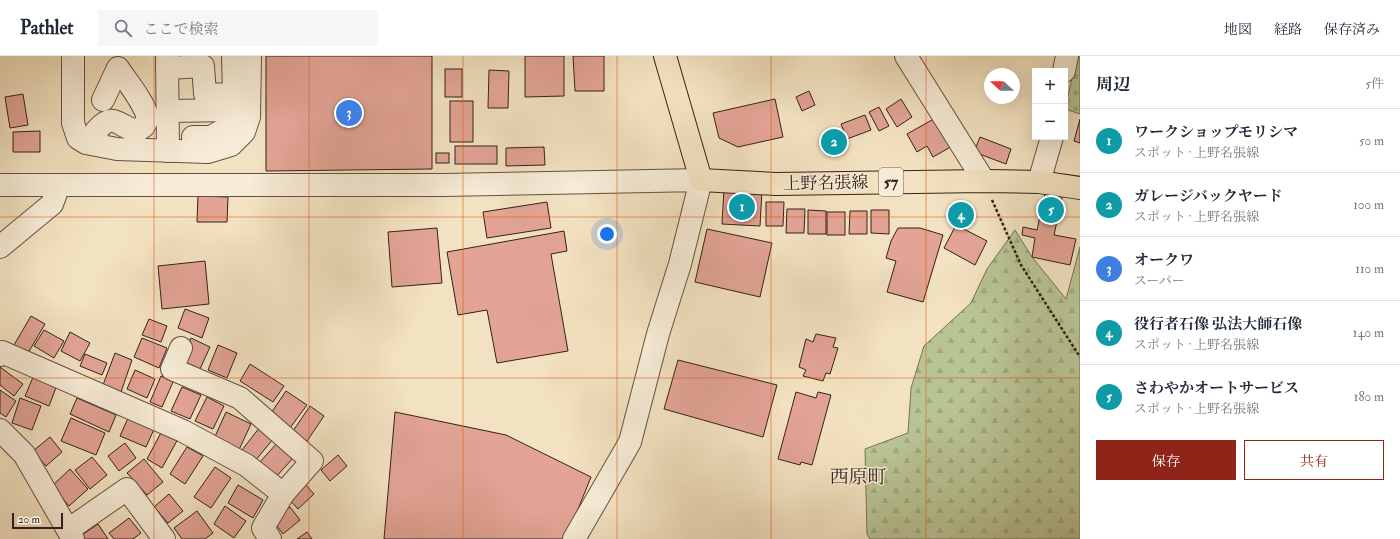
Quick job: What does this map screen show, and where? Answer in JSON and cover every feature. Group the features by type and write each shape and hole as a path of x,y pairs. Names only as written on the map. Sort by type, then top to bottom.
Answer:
{"main road":[{"path":"665,56 701,180"},
{"name":"上野名張線","path":"701,180 776,184 984,181 1038,182 1078,187"}],"street":[{"path":"73,56 73,123 78,138 86,143 117,149 168,144 211,137 228,127 234,103 233,56"},
{"path":"168,144 208,152 230,145 244,132 249,117 250,56"},
{"path":"906,56 984,181"},
{"path":"1065,68 1067,56"},
{"path":"168,144 167,62 203,66 205,94 234,103"},
{"path":"98,145 96,132 104,122 119,122 126,128 137,131 144,126 148,118 146,108 139,101 118,68 103,100"},
{"path":"73,103 103,100 139,101"},
{"path":"168,111 234,103"},
{"path":"1038,182 1051,140"},
{"path":"0,185 443,185 701,180 680,264 658,334 630,442 574,539"},
{"path":"0,247 52,204 59,185"},
{"path":"181,348 172,369 240,398 312,461 283,494 262,528 270,539"},
{"path":"0,355 2,352 184,431 246,465 283,494"},
{"path":"0,430 24,454 71,534 127,489 164,539"}],"path":[{"path":"984,181 1021,265 1080,357"}],"green space":[{"path":"1077,56 1080,56 1080,114 1068,110 1068,96"},
{"path":"1015,230 1032,257 1066,299 1080,247 1080,539 870,539 867,534 865,449 908,433 911,388 924,346 971,303 987,269"}],"building":[{"path":"266,56 432,56 432,169 266,171"},
{"path":"525,56 564,56 564,96 525,97"},
{"path":"573,56 604,56 604,91 575,91"},
{"path":"445,69 462,69 462,97 445,97"},
{"path":"489,70 509,71 508,108 488,108"},
{"path":"809,91 815,105 802,111 796,97"},
{"path":"23,94 28,125 10,128 5,97"},
{"path":"775,99 783,137 738,147 719,138 713,113"},
{"path":"901,99 912,117 897,127 886,109"},
{"path":"450,101 473,101 473,142 450,142"},
{"path":"879,107 889,126 879,131 869,112"},
{"path":"865,115 871,130 847,139 841,124"},
{"path":"939,116 954,145 933,157 927,146 917,152 907,134"},
{"path":"1080,119 1080,143 1074,141"},
{"path":"40,131 40,152 13,152 13,132"},
{"path":"839,133 844,145 829,151 824,140"},
{"path":"980,137 1011,149 1006,164 974,152"},
{"path":"455,146 497,146 497,164 455,164"},
{"path":"544,147 545,165 506,166 506,148"},
{"path":"436,153 449,153 449,163 436,163"},
{"path":"724,188 762,190 760,226 722,224"},
{"path":"1046,189 1063,193 1054,235 1076,239 1070,265 1032,257 1035,238 1022,235 1023,227 1037,230"},
{"path":"198,196 228,197 227,222 197,222"},
{"path":"547,202 551,228 487,238 483,212"},
{"path":"766,202 784,202 783,226 766,226"},
{"path":"787,209 805,209 804,233 786,233"},
{"path":"808,210 826,211 826,234 808,234"},
{"path":"871,210 889,210 889,234 871,233"},
{"path":"850,211 867,211 867,234 849,234"},
{"path":"827,212 845,212 845,235 827,235"},
{"path":"956,225 987,241 975,265 944,248"},
{"path":"437,228 442,283 392,287 388,232"},
{"path":"898,228 920,228 943,235 923,302 887,292 896,261 886,258 891,241"},
{"path":"707,229 772,243 760,297 695,282"},
{"path":"564,231 567,251 551,254 568,351 497,363 487,310 458,315 447,252"},
{"path":"205,261 209,304 162,309 158,266"},
{"path":"185,309 209,318 202,338 178,328"},
{"path":"31,316 45,324 28,353 14,345"},
{"path":"149,319 167,326 161,342 142,335"},
{"path":"44,330 64,341 54,358 34,346"},
{"path":"70,332 90,343 80,361 61,351"},
{"path":"816,334 836,338 833,347 838,348 830,374 826,373 823,381 803,376 806,370 799,367 806,339 813,342"},
{"path":"142,338 167,348 159,368 134,357"},
{"path":"191,338 210,347 200,369 181,360"},
{"path":"218,345 237,353 227,378 208,370"},
{"path":"115,353 132,360 121,392 103,385"},
{"path":"85,354 107,363 102,375 80,366"},
{"path":"678,360 777,385 763,437 664,409"},
{"path":"250,364 284,386 273,402 240,381"},
{"path":"0,367 23,384 14,396 0,385"},
{"path":"135,370 155,379 147,398 127,389"},
{"path":"34,375 57,385 49,406 25,396"},
{"path":"161,376 173,382 162,407 150,402"},
{"path":"182,387 201,395 190,419 171,411"},
{"path":"0,390 16,401 6,417 0,413"},
{"path":"286,391 307,405 287,432 267,419"},
{"path":"796,392 816,398 818,392 831,395 812,465 801,462 800,465 778,459"},
{"path":"207,397 224,406 213,429 195,421"},
{"path":"20,398 41,406 32,430 12,423"},
{"path":"77,398 116,415 109,432 70,414"},
{"path":"310,406 324,416 305,444 291,434"},
{"path":"226,412 251,424 238,452 213,441"},
{"path":"395,412 506,435 591,477 566,539 384,539"},
{"path":"129,416 155,427 146,447 120,436"},
{"path":"71,418 105,433 96,455 61,441"},
{"path":"260,427 274,438 255,461 242,450"},
{"path":"163,429 179,437 162,468 147,459"},
{"path":"50,437 62,452 46,466 33,451"},
{"path":"279,441 295,456 274,479 258,464"},
{"path":"125,443 136,458 119,471 108,456"},
{"path":"187,447 203,456 185,484 170,474"},
{"path":"338,455 347,466 330,481 321,470"},
{"path":"92,457 107,475 90,489 75,470"},
{"path":"144,459 163,482 147,495 127,473"},
{"path":"215,467 231,478 211,508 194,497"},
{"path":"70,469 88,489 69,506 52,486"},
{"path":"303,482 314,494 298,509 287,497"},
{"path":"238,485 263,500 253,518 228,503"},
{"path":"169,494 183,511 168,523 154,507"},
{"path":"225,506 246,521 234,538 214,524"},
{"path":"290,507 300,520 283,534 273,521"},
{"path":"197,511 213,533 205,539 182,539 174,528"},
{"path":"129,518 141,533 133,539 114,539 109,533"},
{"path":"98,524 108,539 80,539 79,537"},
{"path":"307,532 312,539 297,539"}],"place":[{"name":"オークワ","path":"349,113"},
{"name":"ガレージバックヤード","path":"834,142"},
{"name":"ワークショップモリシマ","path":"742,207"},
{"name":"さわやかオートサービス","path":"1051,210"},
{"name":"役行者石像 弘法大師石像","path":"961,215"}],"district":[{"name":"西原町","path":"858,477"}]}
